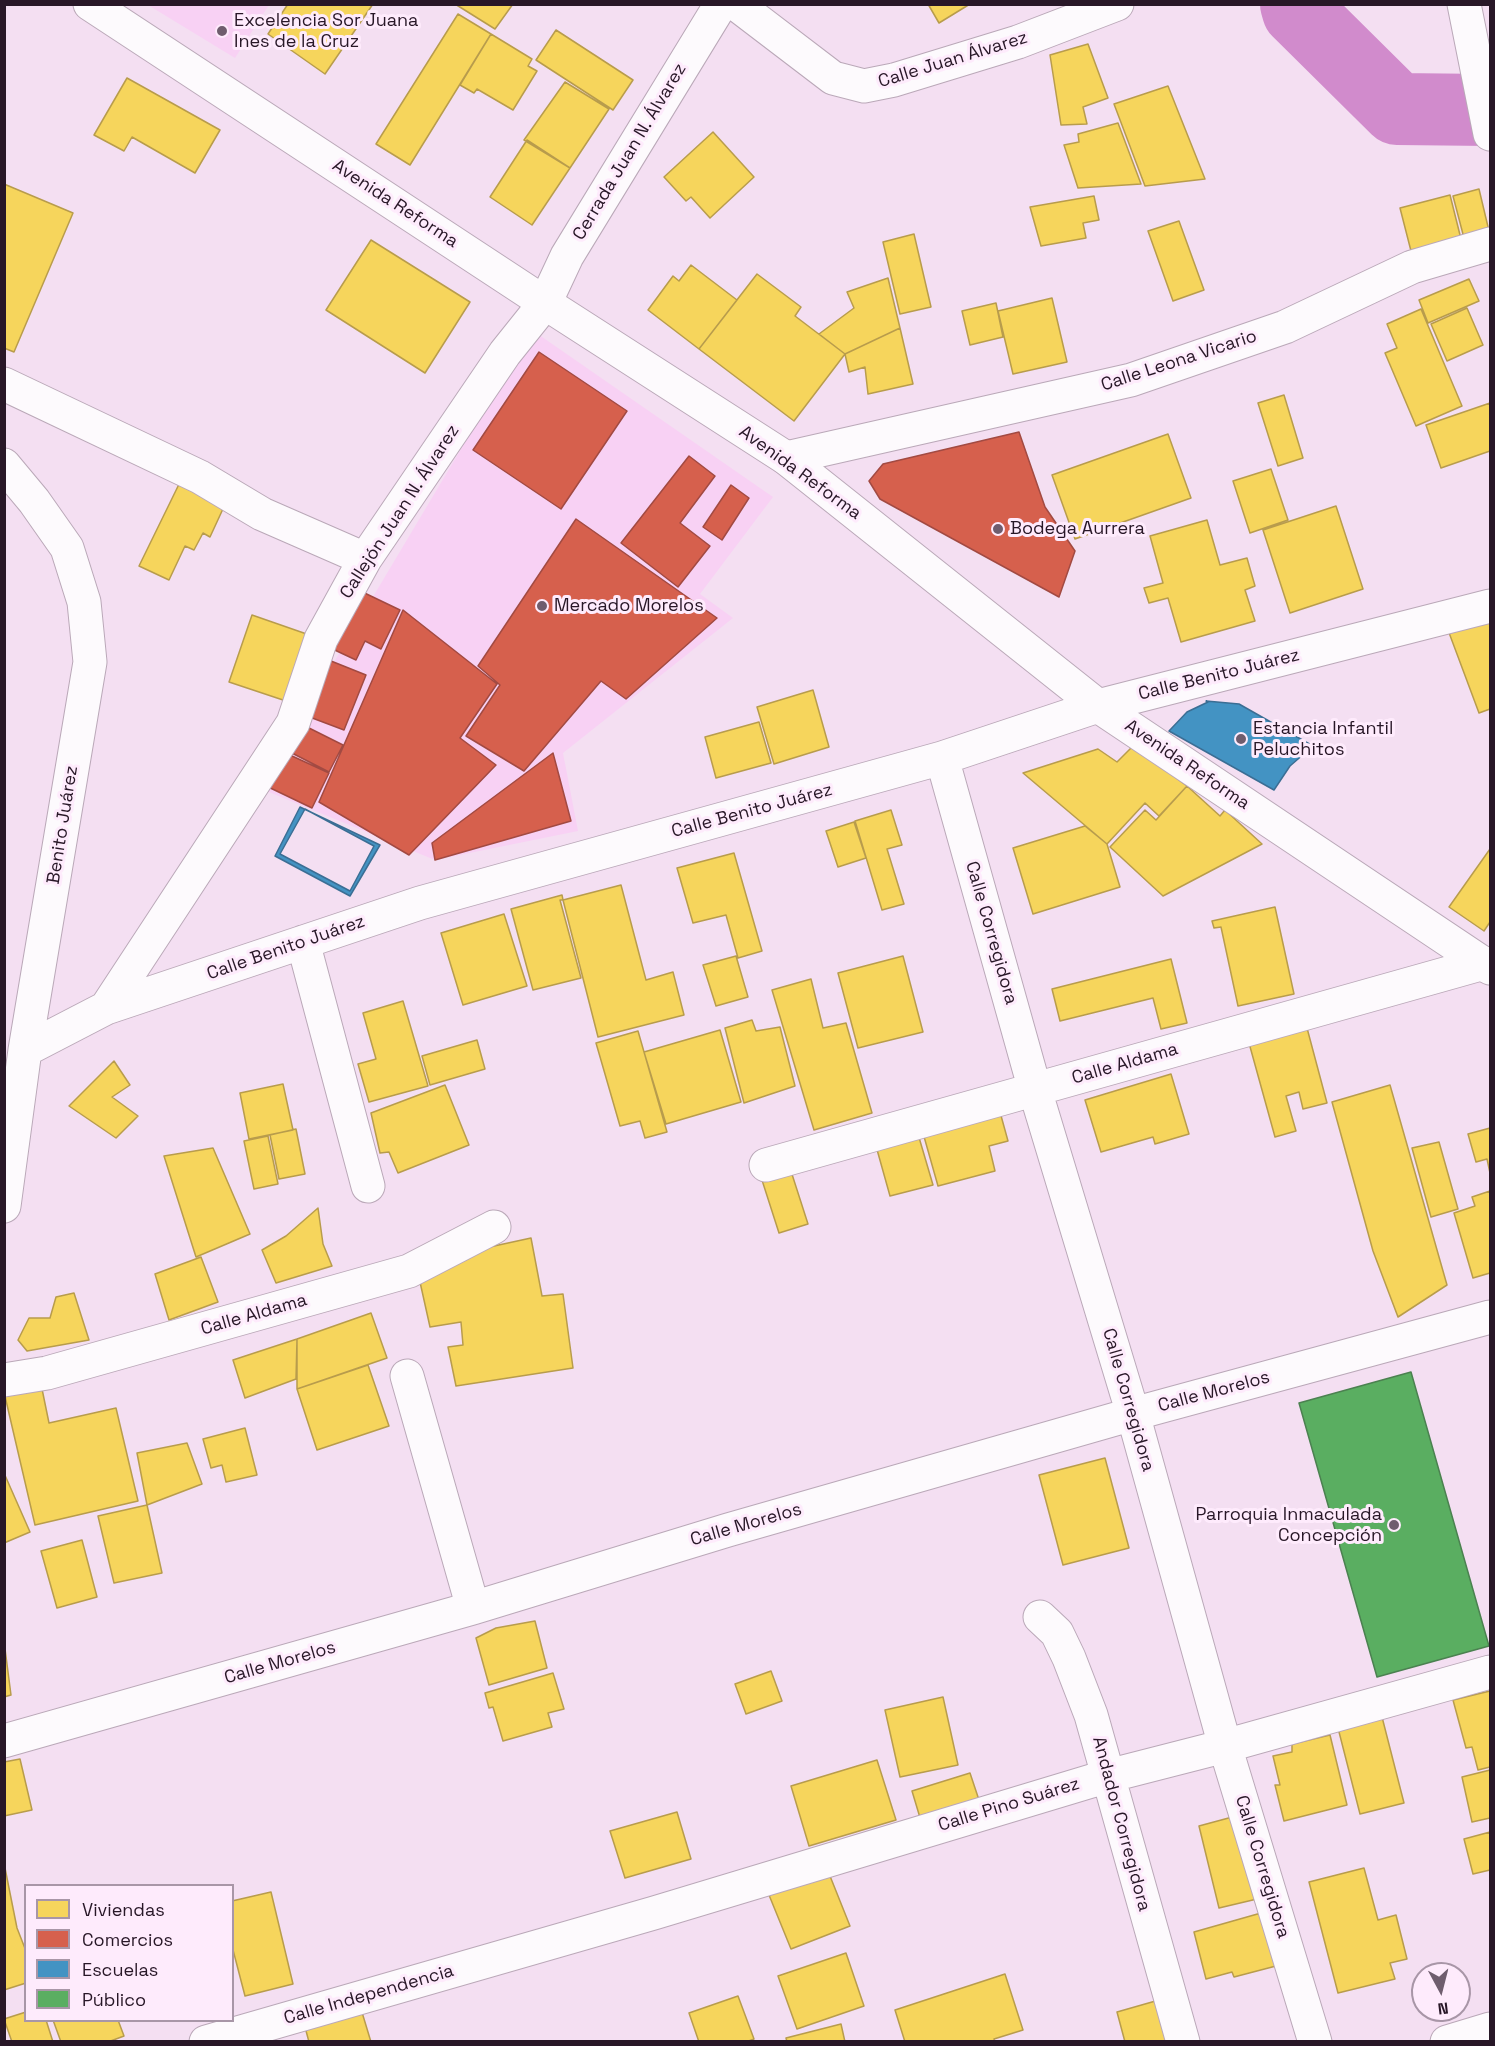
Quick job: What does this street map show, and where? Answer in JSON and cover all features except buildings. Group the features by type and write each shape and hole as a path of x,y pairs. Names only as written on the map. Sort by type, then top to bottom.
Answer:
{"street":[{"name":"Avenida Reforma","path":"90,4 544,303 786,458 1098,706 1487,965"},
{"name":"Cerrada Juan N. Álvarez","path":"544,303 567,256 720,4"},
{"name":"Calle Juan Álvarez","path":"736,4 833,78 864,86 894,80 1018,42 1117,4"},
{"path":"1464,4 1491,134"},
{"name":"Calle Leona Vicario","path":"786,458 1131,380 1285,327 1412,267 1491,244"},
{"name":"Callejón Juan N. Álvarez","path":"106,1008 293,723 321,639 365,559 505,353 544,303"},
{"path":"4,384 200,477 262,514 365,559"},
{"name":"Benito Juárez","path":"4,465 34,501 67,548 84,602 90,662 26,1050 4,1206"},
{"name":"Calle Benito Juárez","path":"26,1050 106,1008 420,903 942,758 1098,706 1491,606"},
{"name":"Calle Corregidora","path":"942,758 1035,1090 1133,1414 1225,1746 1315,2042"},
{"path":"303,942 368,1186"},
{"name":"Calle Aldama","path":"766,1165 1487,965"},
{"name":"Calle Aldama","path":"4,1380 47,1373 409,1271 494,1227"},
{"name":"Calle Morelos","path":"4,1741 473,1608 740,1527 1133,1414 1491,1317"},
{"path":"407,1376 473,1608"},
{"name":"Andador Corregidora","path":"1040,1617 1057,1633 1069,1658 1094,1725 1183,2042"},
{"name":"Calle Pino Suárez","path":"531,1949 1108,1776 1491,1672"},
{"name":"Calle Independencia","path":"206,2042 531,1949"},
{"path":"1447,2042 1491,2029"}],"shaded area":[{"name":"Excelencia Sor Juana Ines de la Cruz","path":"148,5 269,5 235,58"},
{"name":"Mercado Morelos","path":"532,330 773,497 700,594 733,618 563,753 578,831 435,860 259,788"}],"waterway":[{"path":"1296,4 1298,11 1397,109 1490,110"}],"place":[{"name":"Excelencia Sor Juana Ines de la Cruz","path":"222,31"},
{"name":"Bodega Aurrera","path":"998,529"},
{"name":"Mercado Morelos","path":"542,606"},
{"name":"Estancia Infantil Peluchitos","path":"1241,739"},
{"name":"Parroquia Inmaculada Concepción","path":"1394,1525"}]}
